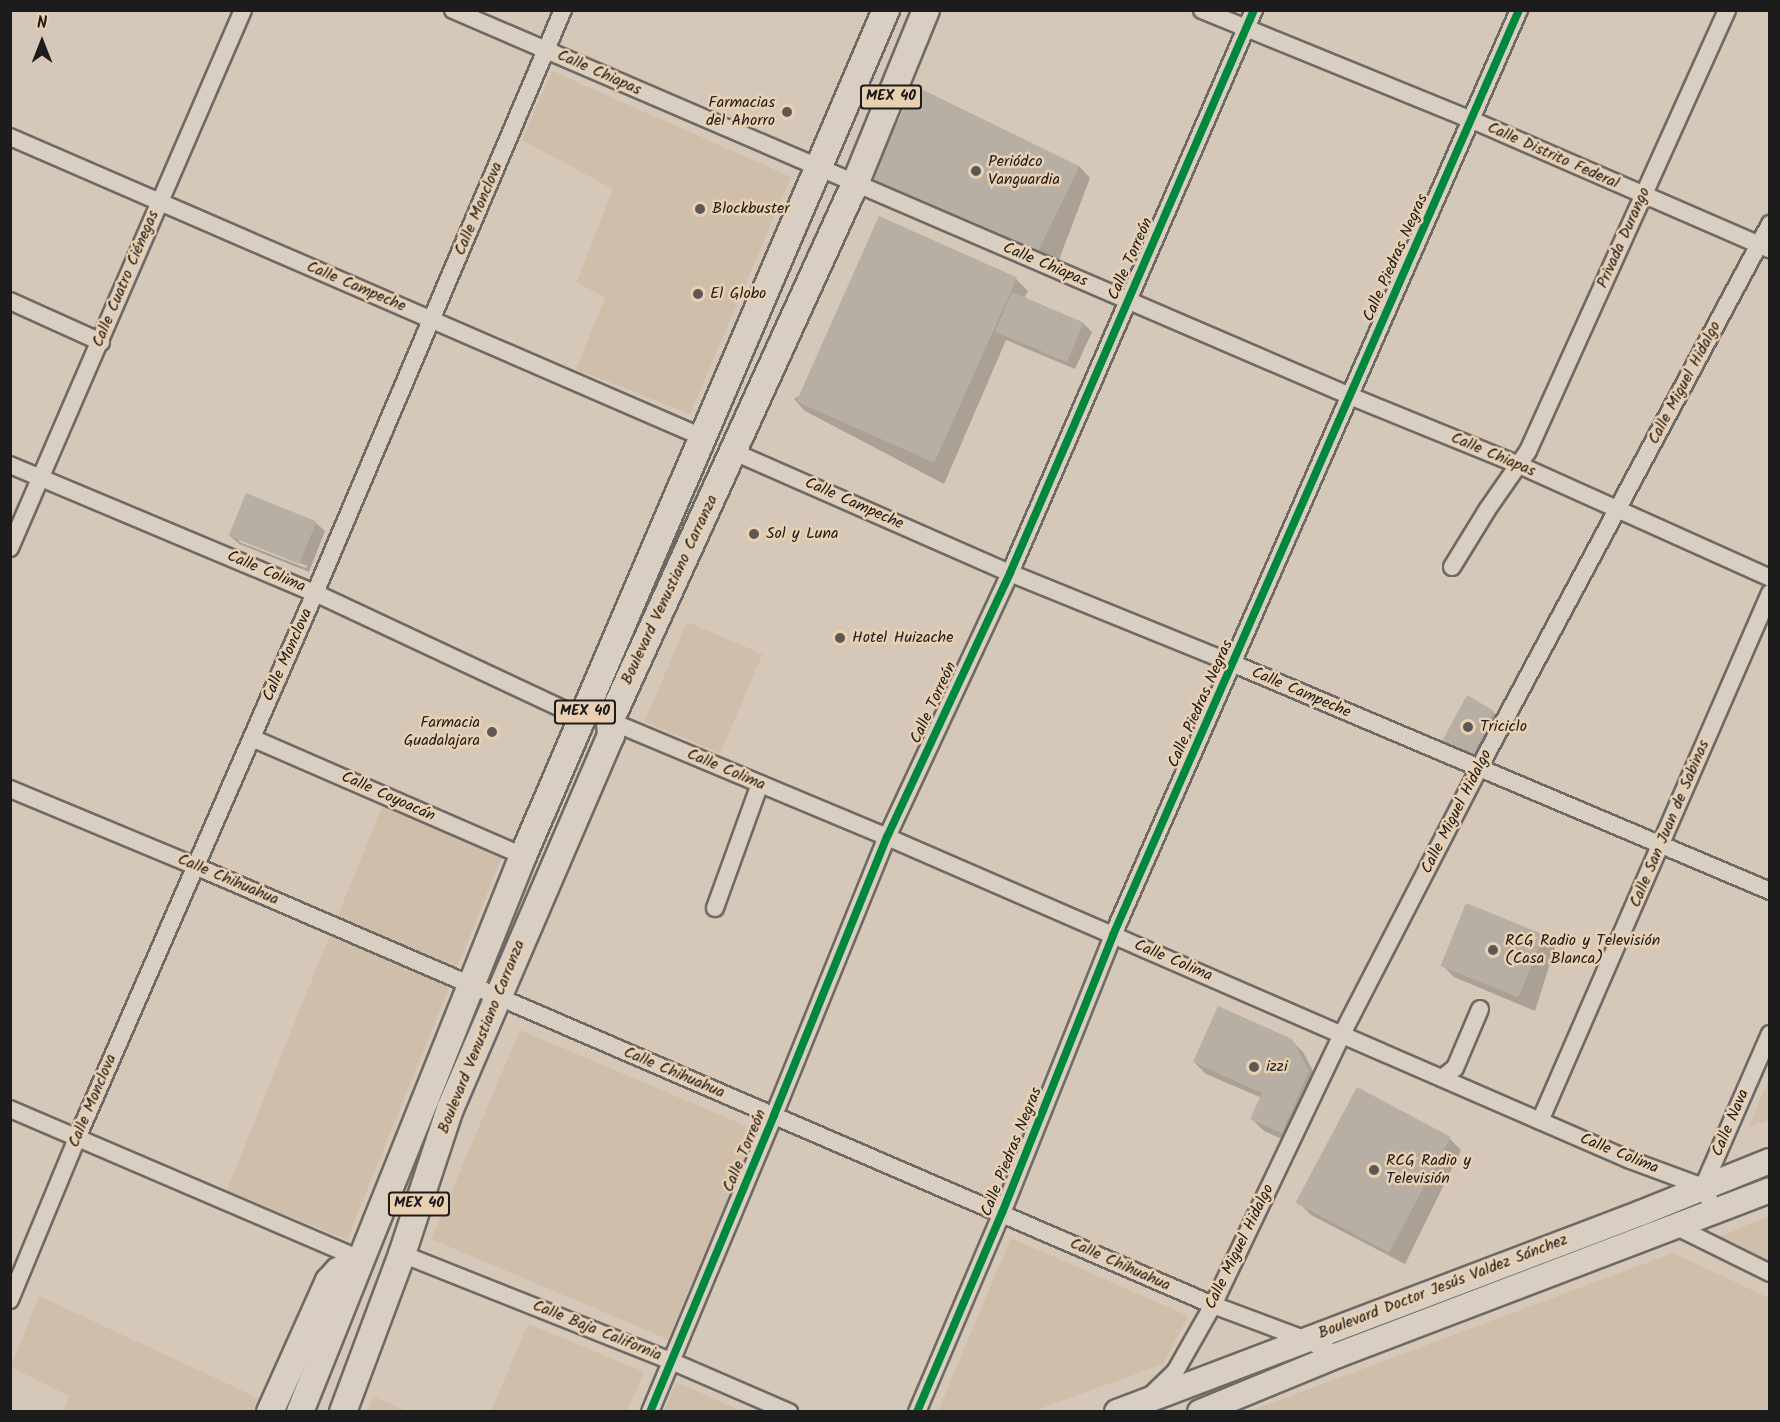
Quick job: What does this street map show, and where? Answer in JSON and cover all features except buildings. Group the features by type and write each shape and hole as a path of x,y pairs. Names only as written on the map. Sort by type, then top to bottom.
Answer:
{"main road":[{"name":"Boulevard Venustiano Carranza","path":"300,1412 523,856 886,10"},
{"name":"Boulevard Venustiano Carranza","path":"343,1412 402,1254 450,1109 611,736 610,720 855,184 927,10"},
{"name":"Boulevard Doctor Jesús Valdez Sánchez","path":"1117,1412 1304,1339 1641,1213 1703,1186 1770,1161"},
{"name":"Boulevard Doctor Jesús Valdez Sánchez","path":"1200,1412 1338,1355 1770,1190"},
{"path":"270,1412 329,1281 338,1271 360,1259"}],"street":[{"name":"Calle Cuatro Ciénegas","path":"10,548 243,10"},
{"name":"Calle Chiapas","path":"453,10 1350,396 1519,465 1770,578"},
{"name":"Calle Monclova","path":"10,1300 77,1138 315,593 563,10"},
{"name":"Calle Distrito Federal","path":"1202,10 1472,120 1764,248"},
{"name":"Calle Torreón","path":"650,1412 887,837 1010,573 1254,10"},
{"name":"Calle Piedras Negras","path":"916,1412 1002,1213 1113,935 1234,664 1519,10"},
{"name":"Privada Durango","path":"1452,567 1487,510 1519,465 1539,427 1727,10"},
{"name":"Calle Campeche","path":"10,136 702,437"},
{"name":"Calle Miguel Hidalgo","path":"1147,1399 1175,1372 1213,1305 1342,1034 1479,768 1616,510 1764,248 1770,224"},
{"path":"10,302 101,342"},
{"name":"Calle Campeche","path":"734,452 1010,573 1234,664 1770,891"},
{"name":"Calle Colima","path":"10,465 315,593 582,718"},
{"name":"Calle San Juan de Sabinas","path":"1540,1121 1770,593"},
{"name":"Calle Colima","path":"610,720 887,837 1630,1160 1703,1186"},
{"name":"Calle Coyoacán","path":"252,738 523,856"},
{"path":"716,908 760,784"},
{"name":"Calle Chihuahua","path":"10,789 195,866 1213,1305 1304,1339 1338,1355"},
{"path":"1442,1078 1455,1068 1480,1009"},
{"name":"Calle Nava","path":"1703,1186 1770,1034"},
{"path":"10,1109 360,1259"},
{"path":"1703,1186 1715,1211"},
{"path":"1677,1227 1770,1273"},
{"name":"Calle Baja California","path":"402,1254 671,1361 789,1412"}],"shaded area":[{"path":"552,71 791,177 690,414 576,369 605,298 577,282 613,189 522,140"},
{"path":"687,622 762,654 720,753 645,721"},
{"path":"387,794 508,843 347,1240 227,1191"},
{"path":"520,1030 757,1130 668,1339 431,1239"},
{"path":"1769,1078 1769,1120 1749,1127"},
{"path":"1769,1216 1769,1264 1716,1238"},
{"path":"1011,1238 1188,1316 1163,1364 1034,1411 938,1411"},
{"path":"1673,1253 1769,1298 1769,1411 1250,1411"},
{"path":"39,1296 258,1398 253,1411 63,1411 69,1396 11,1367"},
{"path":"528,1324 644,1372 627,1411 491,1411"},
{"path":"676,1382 742,1411 664,1411"},
{"path":"374,1397 407,1411 368,1411"}],"cycle path":[{"path":"650,1412 887,837 1010,573 1254,10"},
{"path":"917,1412 1002,1213 1113,935 1519,10"}],"place":[{"name":"Farmacias del Ahorro","path":"787,112"},
{"name":"Periódco Vanguardia","path":"976,171"},
{"name":"Blockbuster","path":"700,209"},
{"name":"El Globo","path":"698,294"},
{"name":"Sol y Luna","path":"754,534"},
{"name":"Hotel Huizache","path":"840,638"},
{"name":"Triciclo","path":"1468,727"},
{"name":"Farmacia Guadalajara","path":"492,732"},
{"name":"RCG Radio y Televisión (Casa Blanca)","path":"1493,950"},
{"name":"izzi","path":"1254,1067"},
{"name":"RCG Radio y Televisión","path":"1374,1170"}]}
